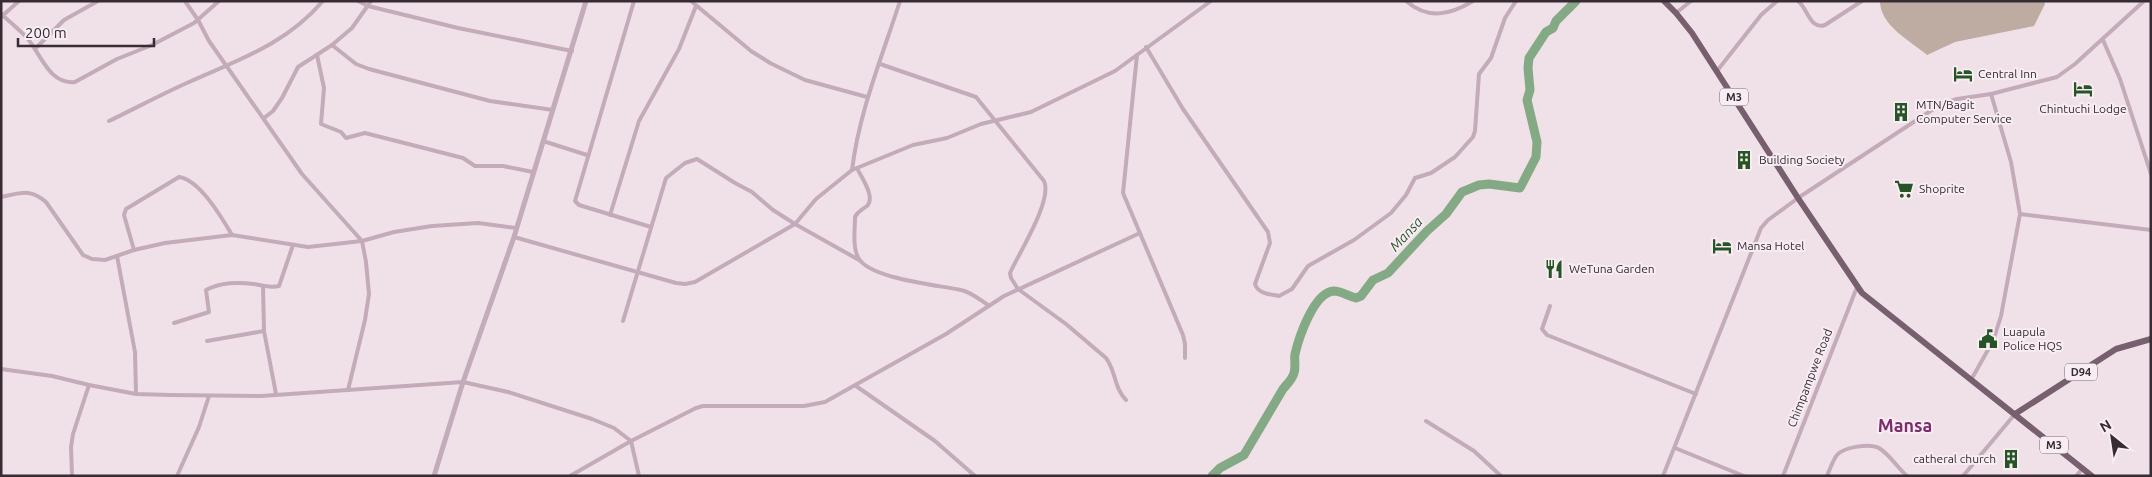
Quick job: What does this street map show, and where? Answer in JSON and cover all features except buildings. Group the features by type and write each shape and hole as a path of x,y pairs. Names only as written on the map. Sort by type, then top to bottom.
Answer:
{"main road":[{"name":"M3","path":"1664,1 1692,33 1857,287 1869,300 2092,476"},
{"name":"D94","path":"2015,414 2116,349 2151,339"}],"street":[{"path":"19,1 2,15 27,38 53,75 62,82 75,82 117,59 152,45 198,20 219,1"},
{"path":"35,49 64,20 98,1"},
{"path":"185,1 209,41 302,174 362,241 369,294 365,320 348,390"},
{"path":"109,121 258,51 295,29 323,1"},
{"path":"358,1 368,6 458,28 572,51"},
{"path":"264,118 282,98 298,68 332,45 352,28 370,1"},
{"path":"434,476 463,382 514,237 586,1"},
{"path":"634,1 587,155 575,201 610,215 651,227"},
{"path":"691,1 751,51 770,63 805,80 867,97"},
{"path":"852,170 855,146 867,97 880,64 900,1"},
{"path":"514,237 676,283 695,282 795,224 816,199 852,170 913,145 947,138 994,121 1031,112 1102,78 1211,1"},
{"path":"1406,1 1418,10 1428,14 1440,14 1457,10 1474,1"},
{"path":"1146,48 1189,117 1268,232 1270,243 1254,284 1260,291 1279,296 1292,289 1308,266 1354,240 1391,212 1406,195 1415,178 1431,173 1455,157 1467,145 1475,131 1479,74 1490,58 1505,18 1516,1"},
{"path":"1676,13 1691,1"},
{"path":"1717,71 1761,15 1777,1"},
{"path":"1798,1 1815,25 1820,27 1862,1"},
{"path":"1663,476 1761,228 1768,220 1798,198 1941,104 1957,99 1991,94 2057,77 2076,64 2144,1"},
{"path":"610,215 639,121 667,67 679,49 696,6"},
{"path":"2103,40 2120,79 2151,174"},
{"path":"332,45 348,59 369,69 490,101 553,110"},
{"path":"1137,55 1123,193 1183,335 1185,358"},
{"path":"317,56 324,88 321,124 341,132 346,138 365,134 463,158 475,166 503,166 533,172"},
{"path":"880,64 976,97 1044,180 1046,186 1035,225 1010,273 1010,278 1018,289 1066,324 1106,358 1110,364 1118,390 1126,400"},
{"path":"1971,380 1993,341 2000,316 2020,214 2011,162 1991,94"},
{"path":"543,141 587,155"},
{"path":"623,321 666,178 685,163 697,159 752,192 773,210 795,224 860,260 869,267 909,282 963,290 988,305"},
{"path":"857,168 870,198 868,206 854,217 856,250 860,260"},
{"path":"134,250 124,215 126,209 179,177 184,178 204,194 221,216 232,235"},
{"path":"1,197 31,192 38,195 46,202 83,255 92,260 117,256 165,243 232,235 308,247 362,241 394,232 432,226 478,224 516,228"},
{"path":"2020,214 2151,230"},
{"path":"570,476 631,441 703,406 811,406 825,402 946,334 988,305 1018,289 1140,233"},
{"path":"174,323 209,312 206,290 218,285 242,283 273,288 281,283 293,245"},
{"path":"117,256 135,352 136,394"},
{"path":"262,286 264,331 276,394"},
{"name":"Chimpampwe Road","path":"1783,476 1857,287"},
{"path":"1550,306 1542,330 1547,335 1696,394"},
{"path":"207,341 264,331"},
{"path":"1,369 52,376 89,386 136,394 210,396 276,394 463,382 508,392 614,428 631,441 638,476"},
{"path":"72,476 71,448 73,434 89,386"},
{"path":"856,386 934,441 975,476"},
{"path":"177,476 200,427 210,396"},
{"path":"1963,476 2015,414"},
{"path":"1426,421 1474,451 1501,476"},
{"path":"1827,476 1837,455 1842,451 1869,445 1877,447 1885,453 1907,476"},
{"path":"1675,448 1744,476"},
{"path":"2076,476 2083,468"}],"shaded area":[{"path":"1880,1 2044,1 2045,4 2034,26 1955,42 1927,55 1891,25 1881,10"}],"waterway":[{"name":"Mansa","path":"1212,476 1220,468 1244,455 1283,389 1292,378 1295,371 1295,354 1300,337 1309,316 1320,299 1327,293 1334,291 1356,298 1361,296 1373,280 1388,273 1427,231 1446,214 1462,192 1479,185 1489,184 1520,188 1536,157 1537,142 1527,100 1530,90 1529,58 1546,32 1553,28 1556,21 1576,1"}],"place":[{"name":"Central Inn","path":"1963,74"},
{"name":"Chintuchi Lodge","path":"2083,89"},
{"name":"MTN/Bagit Computer Service","path":"1901,112"},
{"name":"Building Society","path":"1744,160"},
{"name":"Shoprite","path":"1904,189"},
{"name":"Mansa Hotel","path":"1722,246"},
{"name":"WeTuna Garden","path":"1554,269"},
{"name":"Luapula Police HQS","path":"1988,339"},
{"name":"catheral church","path":"2011,459"}],"district":[{"name":"Mansa","path":"1905,426"}]}
